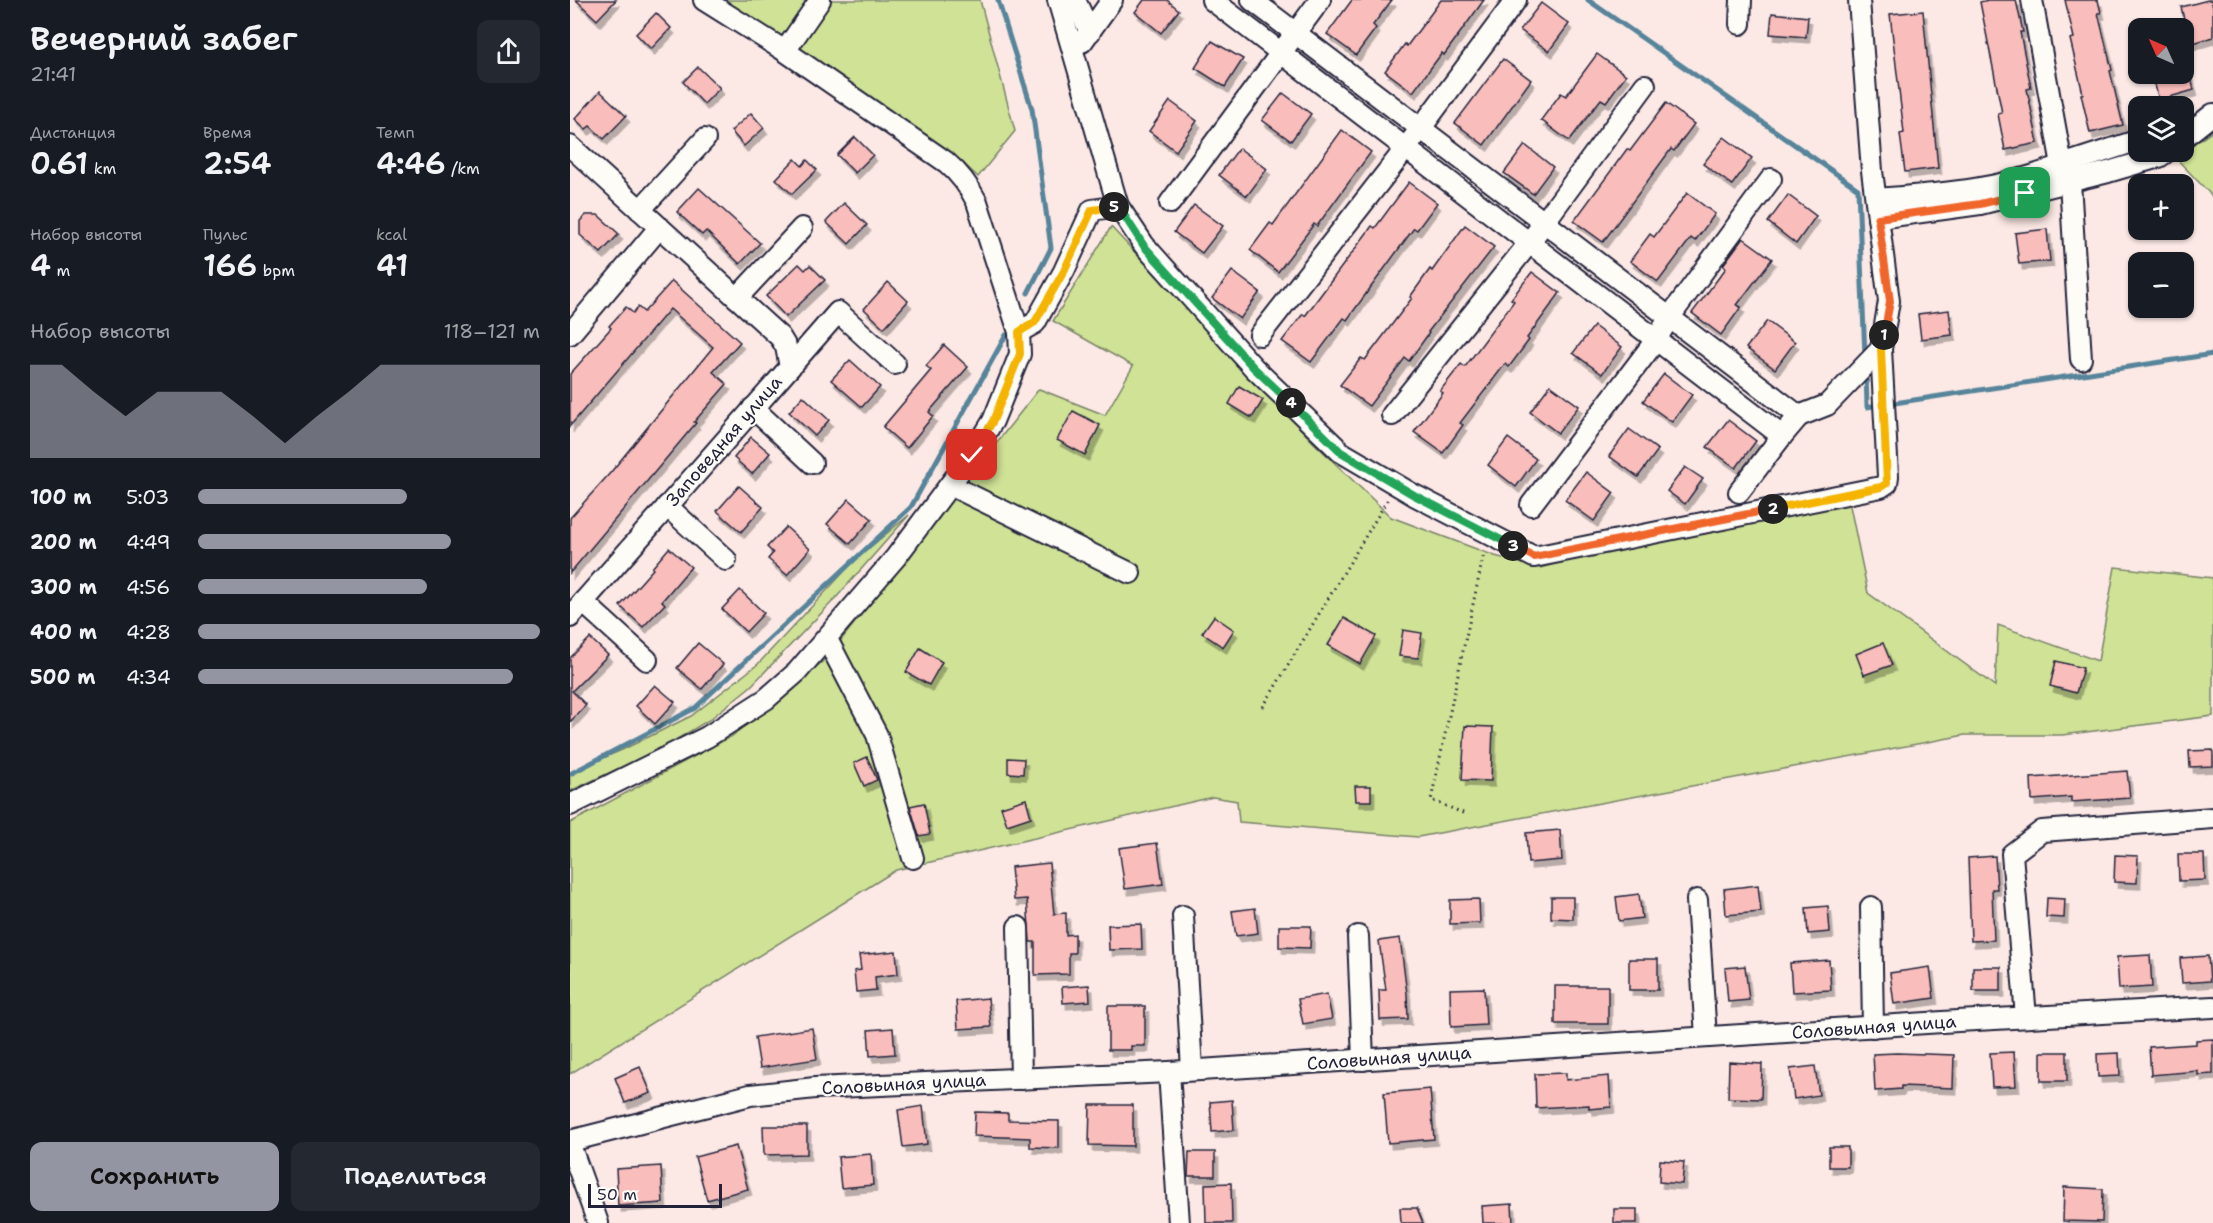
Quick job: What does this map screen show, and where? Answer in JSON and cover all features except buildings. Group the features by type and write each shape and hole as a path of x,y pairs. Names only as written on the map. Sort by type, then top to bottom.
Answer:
{"street":[{"path":"570,805 672,752 707,737 766,699 797,672 897,557 972,455 993,421 1020,354 1019,332 977,202 958,172 785,51 704,0"},
{"path":"785,51 820,0"},
{"path":"1058,0 1118,206 1144,246 1254,368 1341,452 1396,485 1534,557 1881,487 1887,483 1881,349 1890,301 1877,209 1859,0"},
{"path":"1075,0 1086,37 1112,0"},
{"path":"1212,0 1782,436"},
{"path":"1251,0 1799,416"},
{"path":"1170,203 1320,0"},
{"path":"1260,335 1406,148 1516,0"},
{"path":"1740,24 1741,0"},
{"path":"2032,0 2066,173 2081,359"},
{"path":"1392,414 1529,243 1645,85"},
{"path":"2194,129 2213,114"},
{"path":"640,210 705,140"},
{"path":"2066,173 2128,145"},
{"name":"Заповедная улица","path":"570,146 780,337 786,347 790,367 570,617"},
{"path":"1877,209 2044,173 2066,173 2130,162"},
{"path":"1531,505 1656,340 1669,318 1771,179"},
{"path":"1019,332 1035,322 1064,271 1092,210 1118,206"},
{"path":"570,334 659,228"},
{"path":"737,298 802,228"},
{"path":"790,367 838,312 895,363"},
{"path":"1739,492 1799,416 1827,405 1881,349"},
{"path":"753,408 812,463"},
{"path":"950,485 1130,573"},
{"path":"667,506 726,560"},
{"path":"584,602 647,660"},
{"path":"827,639 877,735 912,858"},
{"path":"2026,1017 2012,854 2042,831 2213,819"},
{"path":"1697,900 1706,1037"},
{"path":"1871,907 1874,1027"},
{"path":"1183,916 1192,1070"},
{"path":"1018,927 1021,1078"},
{"path":"1358,936 1363,1060"},
{"name":"Соловьиная улица","path":"570,1143 750,1095 815,1088 1169,1072 2026,1017 2213,1008"},
{"path":"1169,1072 1179,1223"},
{"path":"570,1143 598,1223"}],"path":[{"path":"1263,707 1396,485"},
{"path":"1463,813 1431,800 1488,533"}],"green space":[{"path":"717,0 980,0 1015,131 978,177 961,161"},
{"path":"2213,131 2213,197 2194,177 2194,174 2191,174 2180,162 2194,162 2194,141"},
{"path":"1111,227 1313,442 1391,517 1495,556 1540,568 1696,524 1848,496 1868,593 1995,686 1998,625 2098,661 2115,567 2213,578 2213,716 2062,735 1965,735 1418,837 1239,822 1237,801 1213,797 896,870 570,1074 570,823 732,736 827,658 1039,389 1105,415 1133,366 1053,321"},
{"path":"909,515 835,599 751,686 709,720 659,750 570,791 570,772 622,750 691,716 758,664 857,558"}],"waterway":[{"path":"998,0 1032,109 1051,248 1028,293"},
{"path":"1588,0 1858,189 1865,356"},
{"path":"570,774 695,708 911,507 1006,335"},
{"path":"1888,404 2213,354"},
{"path":"1866,372 1867,407 1879,405"}],"route":[{"path":"972,455 993,421 1020,354 1019,332 1035,322 1064,271 1092,210 1118,206 1144,246 1254,368 1341,452 1414,495 1534,557 1881,487 1887,483 1888,476 1881,349 1890,301 1878,218 1980,204 2025,193"}]}
